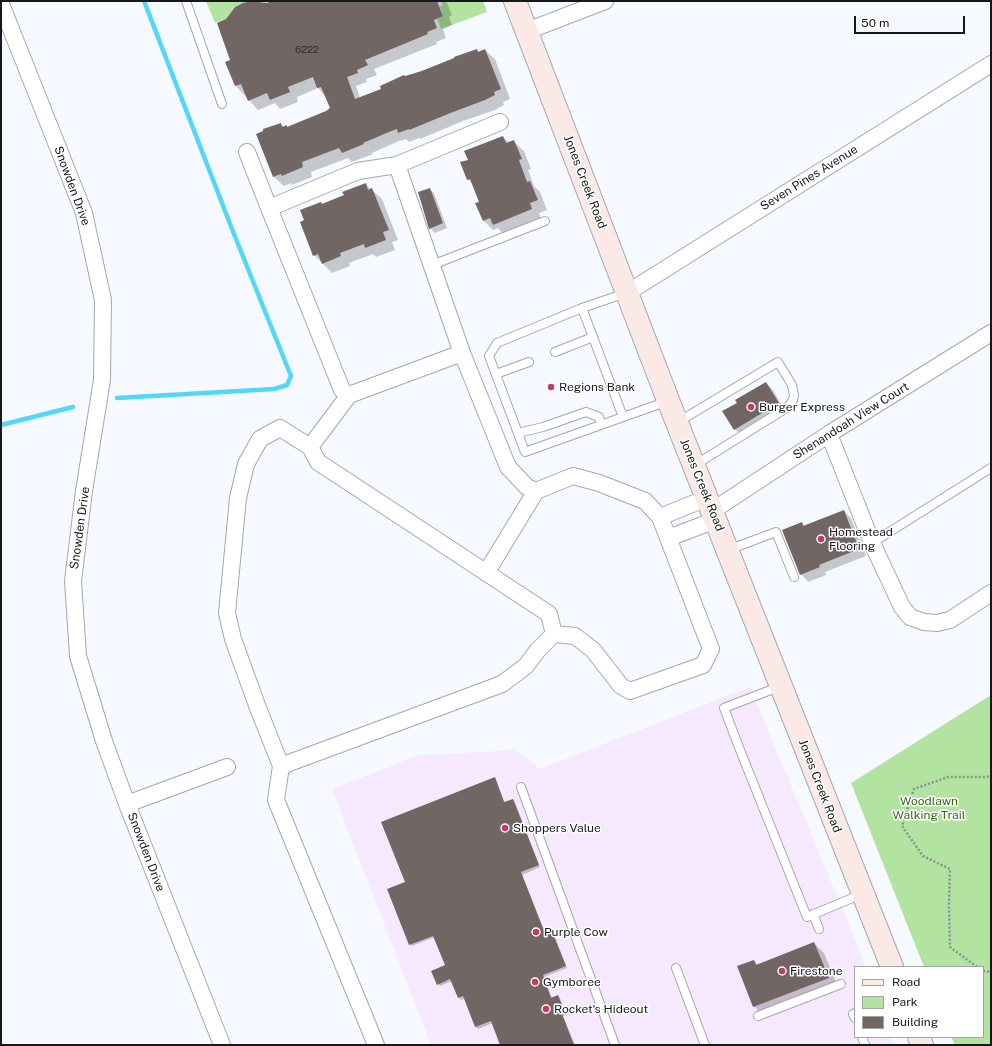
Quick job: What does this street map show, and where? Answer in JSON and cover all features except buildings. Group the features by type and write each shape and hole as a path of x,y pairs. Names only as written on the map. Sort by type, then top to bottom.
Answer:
{"main road":[{"name":"Jones Creek Road","path":"515,1 668,400 892,966"}],"street":[{"path":"527,31 605,1"},
{"name":"Snowden Drive","path":"1,4 84,213 103,300 102,380 84,491 73,581 78,656 104,741 127,804 222,1045"},
{"name":"Seven Pines Avenue","path":"627,293 991,64"},
{"path":"269,208 358,171 397,165 500,122"},
{"path":"247,152 342,390 349,395"},
{"path":"397,165 462,353 508,467 527,487 536,491"},
{"name":"Shenandoah View Court","path":"712,510 829,434 991,333"},
{"path":"310,447 349,395 462,353"},
{"path":"376,1045 276,800 282,766 258,708 233,639 226,613 238,498 246,464 260,439 280,428 310,447 318,462 549,614 554,634"},
{"path":"829,434 872,543 902,607 910,617 924,622 937,623 950,620 991,593"},
{"path":"486,573 536,491 573,476 599,483 645,501 660,517 711,649 703,665 630,691 621,686 593,650 575,636 554,634"},
{"path":"660,517 712,510"},
{"path":"668,538 712,510"},
{"path":"282,766 502,684 526,666 537,651 554,634"},
{"path":"127,804 228,767"}],"lane":[{"path":"186,1 222,104"},
{"path":"432,265 545,221"},
{"path":"627,293 582,308 497,343 489,356 525,452 668,400"},
{"path":"582,308 623,417"},
{"path":"555,352 593,337"},
{"path":"496,374 529,362"},
{"path":"677,422 778,362 792,384 794,395 788,408 694,465"},
{"path":"518,433 543,427 586,412 599,418 601,425"},
{"path":"872,543 991,468"},
{"path":"727,550 776,532 794,577"},
{"path":"781,686 724,708 806,917 862,893"},
{"path":"521,787 615,1045"},
{"path":"813,914 819,929"},
{"path":"676,968 705,1045"},
{"path":"758,1016 841,984"}],"path":[{"path":"976,966 950,947 950,869 923,856 902,826 914,789 948,777 987,777 991,775"}],"shaded area":[{"path":"750,687 865,966 854,966 854,1038 891,1038 894,1045 431,1045 332,789 419,755 514,749 540,769"}],"green space":[{"path":"206,1 258,1 243,3 235,7 226,19 215,23"},
{"path":"258,1 272,1 267,3"},
{"path":"441,1 483,1 487,12 441,29 437,18 443,15 440,7 443,5"},
{"name":"Woodlawn Walking Trail","path":"991,695 991,1045 955,1045 952,1038 984,1038 984,966 924,966 851,783"}],"waterway":[{"path":"117,398 274,389 287,385 291,376 232,229 144,1"},
{"path":"1,425 73,407"}],"place":[{"name":"Regions Bank","path":"551,387"},
{"name":"Burger Express","path":"751,407"},
{"name":"Homestead Flooring","path":"821,539"},
{"name":"Shoppers Value","path":"505,828"},
{"name":"Purple Cow","path":"536,932"},
{"name":"Firestone","path":"782,971"},
{"name":"Gymboree","path":"535,982"},
{"name":"Rocket's Hideout","path":"546,1009"}]}
